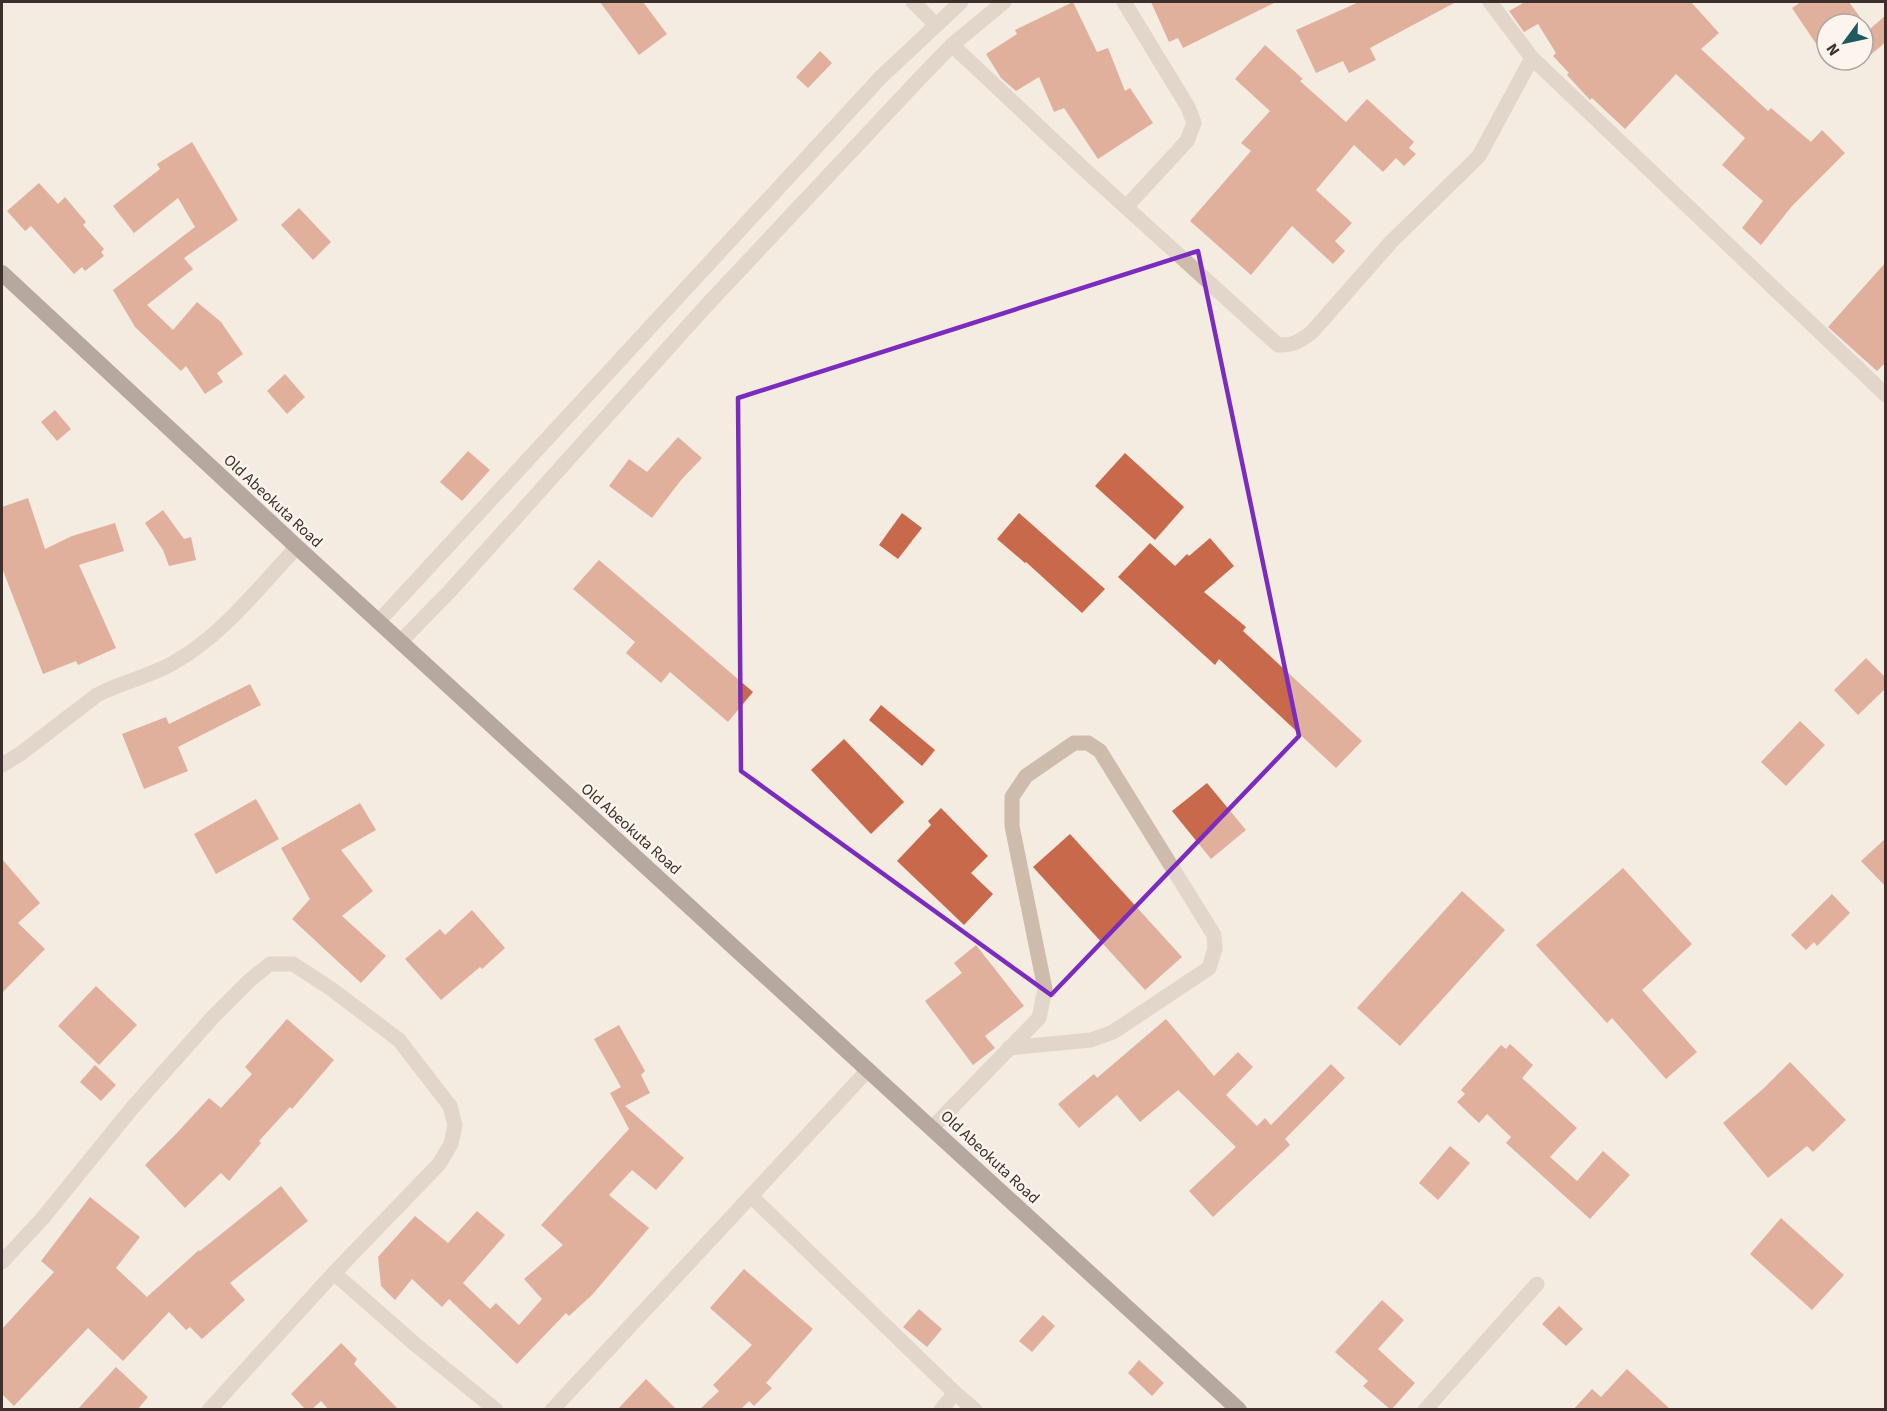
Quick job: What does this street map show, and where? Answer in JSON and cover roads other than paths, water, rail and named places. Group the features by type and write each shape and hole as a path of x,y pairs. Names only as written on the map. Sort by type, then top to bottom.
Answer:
{"highway":[{"name":"Old Abeokuta Road","path":"2,273 297,548 1239,1410"}],"street":[{"path":"914,2 935,24"},
{"path":"378,622 880,77 935,24 962,2"},
{"path":"400,642 450,591 705,307 952,45 1004,2"},
{"path":"1124,2 1188,107 1194,123 1187,141 1125,207"},
{"path":"1490,2 1532,58 1886,395"},
{"path":"952,45 1125,207 1278,345 1288,346 1298,343 1312,332 1391,242 1479,156 1532,58"},
{"path":"2,765 109,688 173,664 213,635 297,548"},
{"path":"932,1128 1009,1048 1039,1018 1045,989 1012,826 1012,797 1026,776 1074,743 1088,743 1100,751 1214,935 1215,949 1209,968 1113,1032 1091,1040 1009,1048"},
{"path":"2,1262 42,1219 134,1107 212,1018 250,980 270,964 293,964 330,988 399,1040 450,1106 455,1125 451,1144 440,1164 334,1273 209,1410"},
{"path":"562,1406 868,1070"},
{"path":"752,1196 975,1410"},
{"path":"334,1273 416,1345 496,1410"},
{"path":"1425,1410 1537,1284"},
{"path":"941,1410 955,1393"}]}
